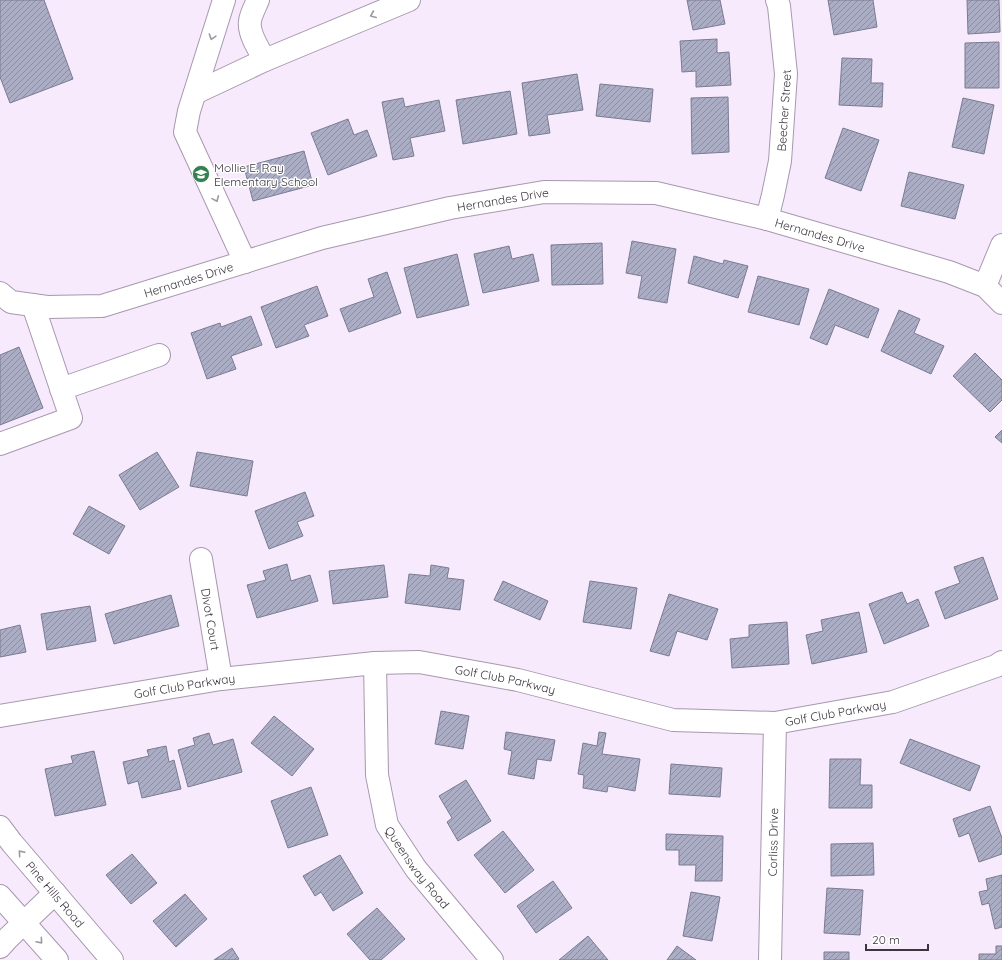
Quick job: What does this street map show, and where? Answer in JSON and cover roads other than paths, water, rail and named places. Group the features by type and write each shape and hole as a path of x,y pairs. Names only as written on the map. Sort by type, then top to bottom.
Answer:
{"street":[{"path":"224,0 189,111 185,132 245,262"},
{"path":"258,0 250,21 250,28 255,43 265,60"},
{"path":"195,93 265,60 409,0"},
{"name":"Beecher Street","path":"767,219 780,161 786,74 779,6 777,0"},
{"name":"Hernandes Drive","path":"0,293 11,302 47,308 102,306 322,238 450,208 544,192 656,193 767,219 950,272 985,286 1002,303"},
{"path":"985,286 1002,245"},
{"path":"0,444 71,418 32,305"},
{"path":"61,389 159,355"},
{"name":"Divot Court","path":"201,559 221,679"},
{"name":"Golf Club Parkway","path":"0,716 221,679 375,663 419,662 518,680 673,720 775,723 893,702 1000,670"},
{"name":"Queensway Road","path":"375,663 377,775 388,824 416,869 492,960"},
{"name":"Corliss Drive","path":"770,960 775,723"},
{"name":"Pine Hills Road","path":"0,827 112,960"},
{"path":"0,947 55,893"},
{"path":"0,896 57,960"}],"place":[{"name":"Mollie E. Ray Elementary School","path":"201,174"}]}
